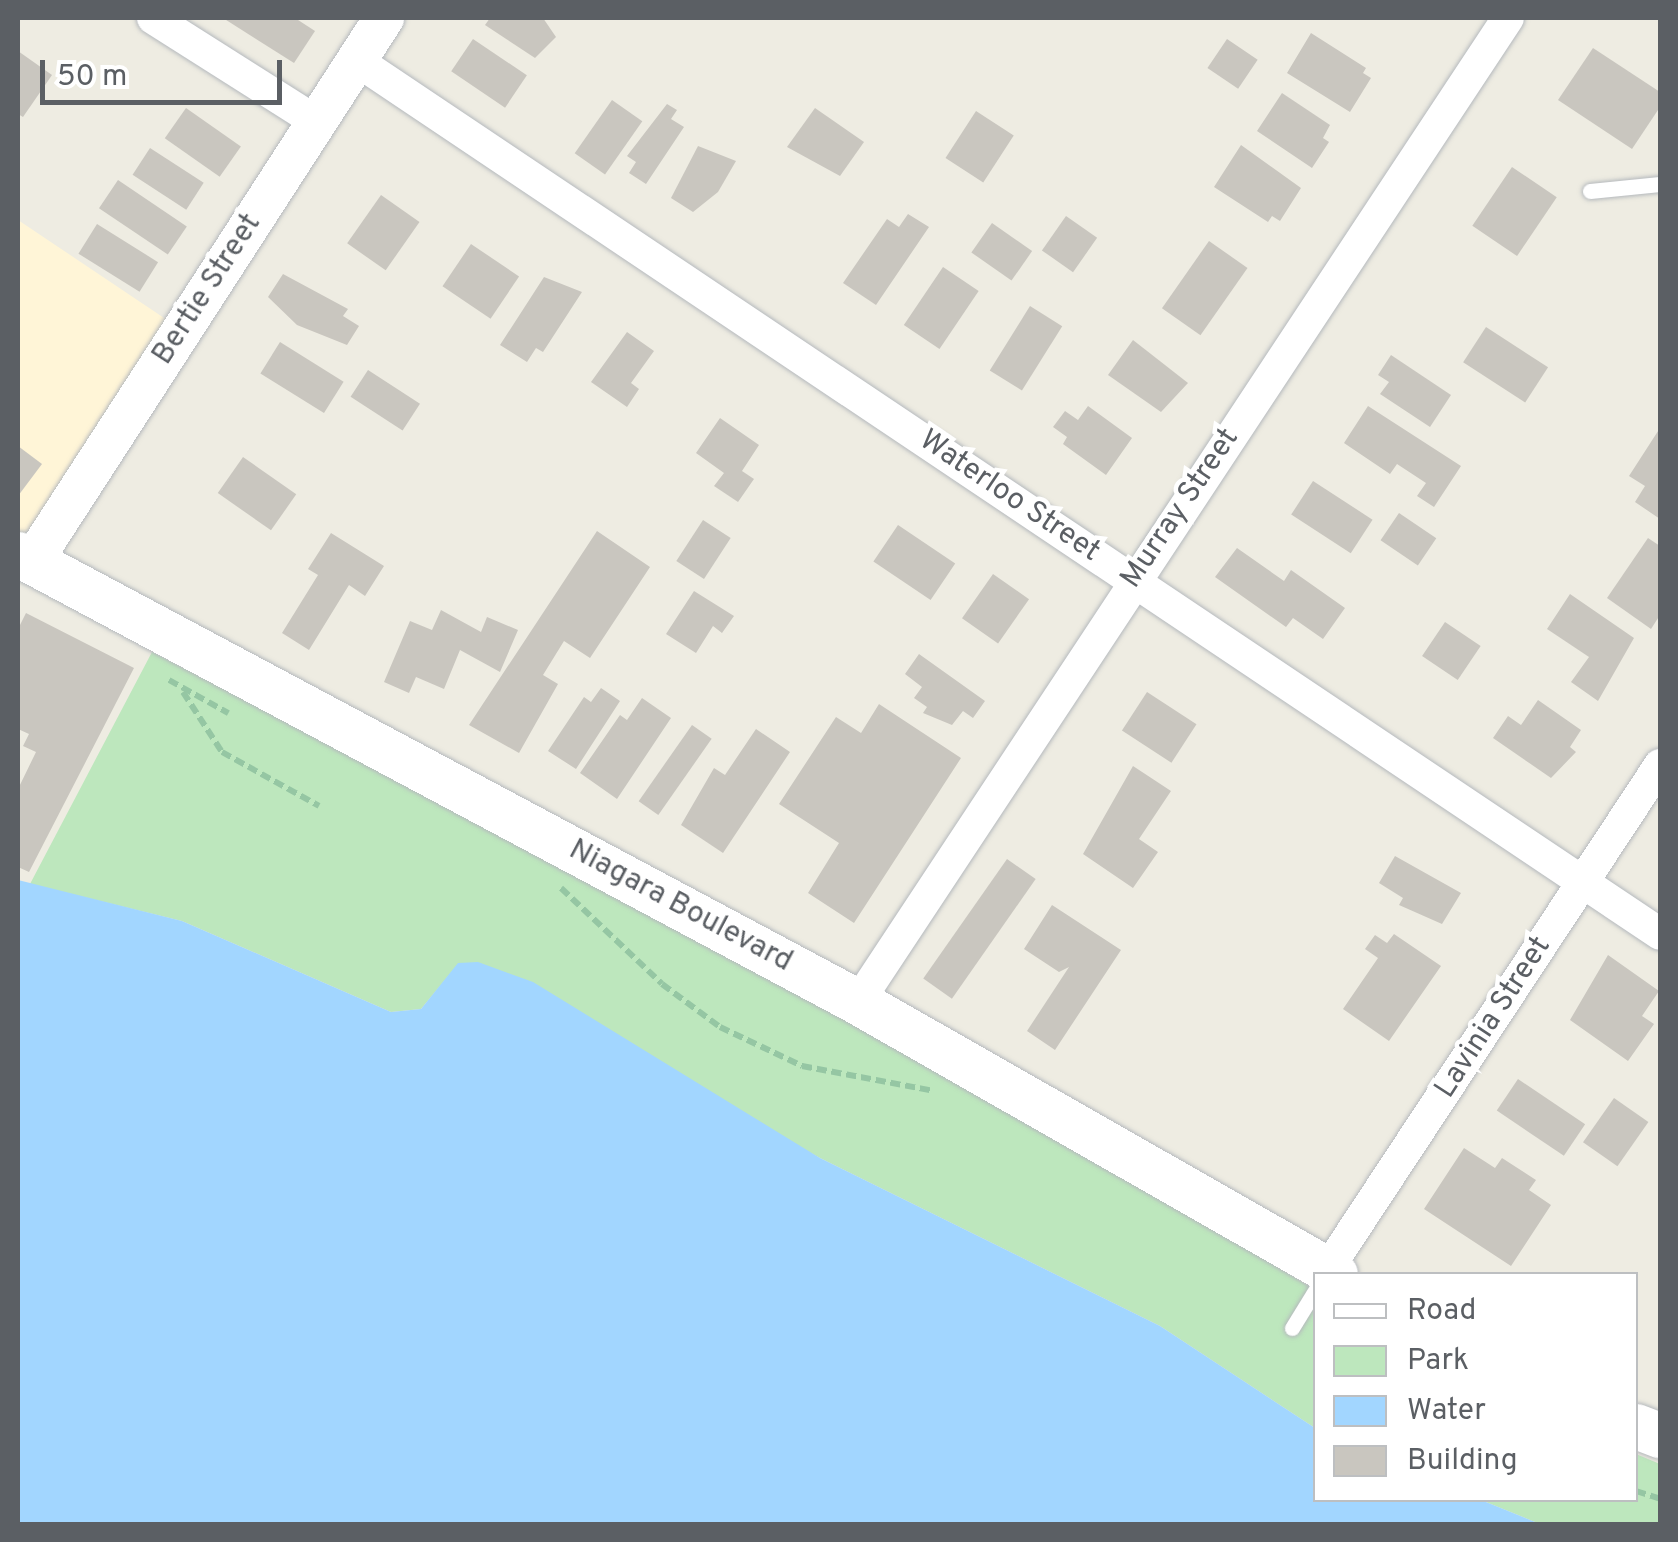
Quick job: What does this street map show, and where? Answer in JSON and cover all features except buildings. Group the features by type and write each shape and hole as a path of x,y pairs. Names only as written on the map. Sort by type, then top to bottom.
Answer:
{"main road":[{"name":"Niagara Boulevard","path":"25,558 858,1002 1317,1272"}],"street":[{"path":"153,18 317,122"},
{"name":"Bertie Street","path":"25,558 384,18"},
{"name":"Murray Street","path":"858,1002 1508,18"},
{"name":"Waterloo Street","path":"356,60 1660,934"},
{"name":"Lavinia Street","path":"1329,1272 1660,764"}],"lane":[{"path":"1590,191 1660,184"},
{"path":"1292,1328 1313,1296"}],"path":[{"path":"182,692 222,752 320,806"},
{"path":"554,882 662,984 720,1028 802,1066 949,1095"}],"shaded area":[{"path":"18,220 182,330 18,554"}],"green space":[{"path":"152,652 884,1030 1313,1289 1313,1427 1160,1326 820,1158 459,963 421,1009 391,1012 182,921 30,884"},
{"path":"1638,1455 1660,1464 1660,1524 1540,1524 1486,1502 1638,1502"}],"water":[{"path":"18,880 182,921 391,1012 421,1009 458,963 478,962 533,982 820,1158 1160,1326 1313,1427 1313,1502 1486,1502 1540,1524 18,1524"}]}
